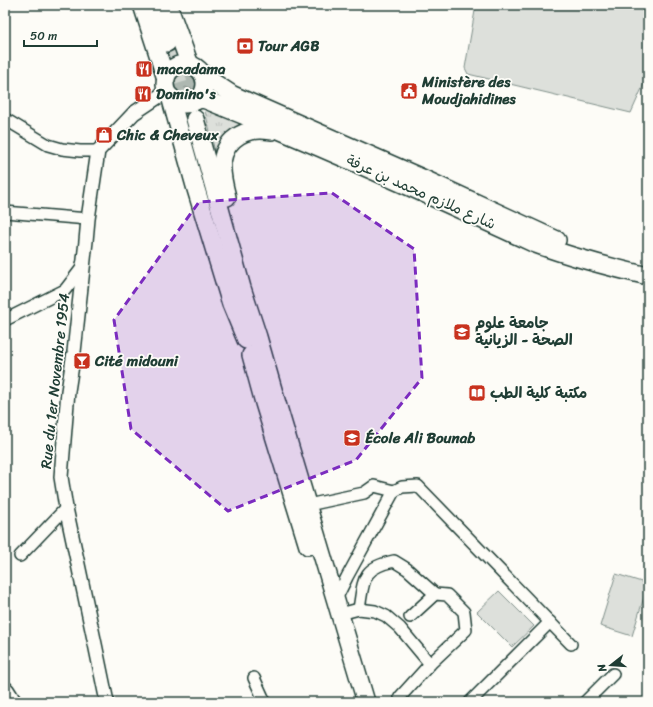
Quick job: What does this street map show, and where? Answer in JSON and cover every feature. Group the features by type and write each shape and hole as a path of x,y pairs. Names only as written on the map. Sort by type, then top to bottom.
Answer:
{"highway":[{"path":"5,691 12,702"}],"main road":[{"path":"142,5 231,304 252,338"},
{"path":"154,5 170,42 161,5"},
{"path":"168,5 190,65"},
{"path":"184,64 190,65 198,69 204,76 205,89 198,100 189,104 178,103 168,89 169,74 178,66 184,64"},
{"name":"شارع ملازم محمد بن عرفة","path":"204,76 233,95 422,178 554,239 647,267"},
{"name":"شارع ملازم محمد بن عرفة","path":"198,100 204,99 294,136 533,243 595,263 647,267"},
{"path":"198,100 205,136 248,284 252,338 266,411 356,702"},
{"path":"192,120 239,308 276,400 366,702"},
{"path":"234,232 222,170 222,162 228,146 236,137 248,131 263,130 294,136"}],"street":[{"path":"5,119 48,145 62,149 98,151 134,113 168,89"},
{"name":"Rue du 1er Novembre 1954","path":"98,151 88,219 74,352 68,391 61,477 66,508 107,702"},
{"path":"5,212 88,219"},
{"path":"5,320 65,290 81,269 86,242"},
{"path":"308,505 364,493 374,486 394,491"},
{"path":"430,664 400,628 386,616 375,611 338,607 347,577 394,491 402,487 418,486 571,644"},
{"path":"20,556 66,508"},
{"path":"359,609 363,583 367,573 379,565 394,561 408,569 435,594 447,595 464,612 466,630 430,664 400,697"},
{"path":"410,617 435,594"},
{"path":"473,701 550,622"},
{"path":"585,702 613,674"},
{"path":"254,678 265,702"}],"highlighted area":[{"path":"332,193 414,249 422,378 356,460 228,511 131,429 114,320 199,202"}],"green space":[{"path":"476,5 634,5 648,15 648,75 631,113 468,74 465,68"},
{"path":"208,109 247,124 239,126 231,131 217,160 205,111"},
{"path":"616,574 648,584 632,636 600,626"},
{"path":"499,591 534,626 512,647 477,612"}],"water":[{"path":"185,70 195,74 199,84 195,94 185,98 175,94 171,84 175,74"}],"tunnel":[{"path":"167,43 190,121"}],"place":[{"name":"Tour AGB","path":"245,46"},
{"name":"macadama","path":"144,69"},
{"name":"Ministère des Moudjahidines","path":"409,91"},
{"name":"Domino's","path":"143,94"},
{"name":"Chic & Cheveux","path":"104,135"},
{"name":"جامعة علوم الصحة - الزيانية","path":"462,332"},
{"name":"Cité midouni","path":"82,361"},
{"name":"مكتبة كلية الطب","path":"477,393"},
{"name":"École Ali Bounab","path":"352,438"}]}
